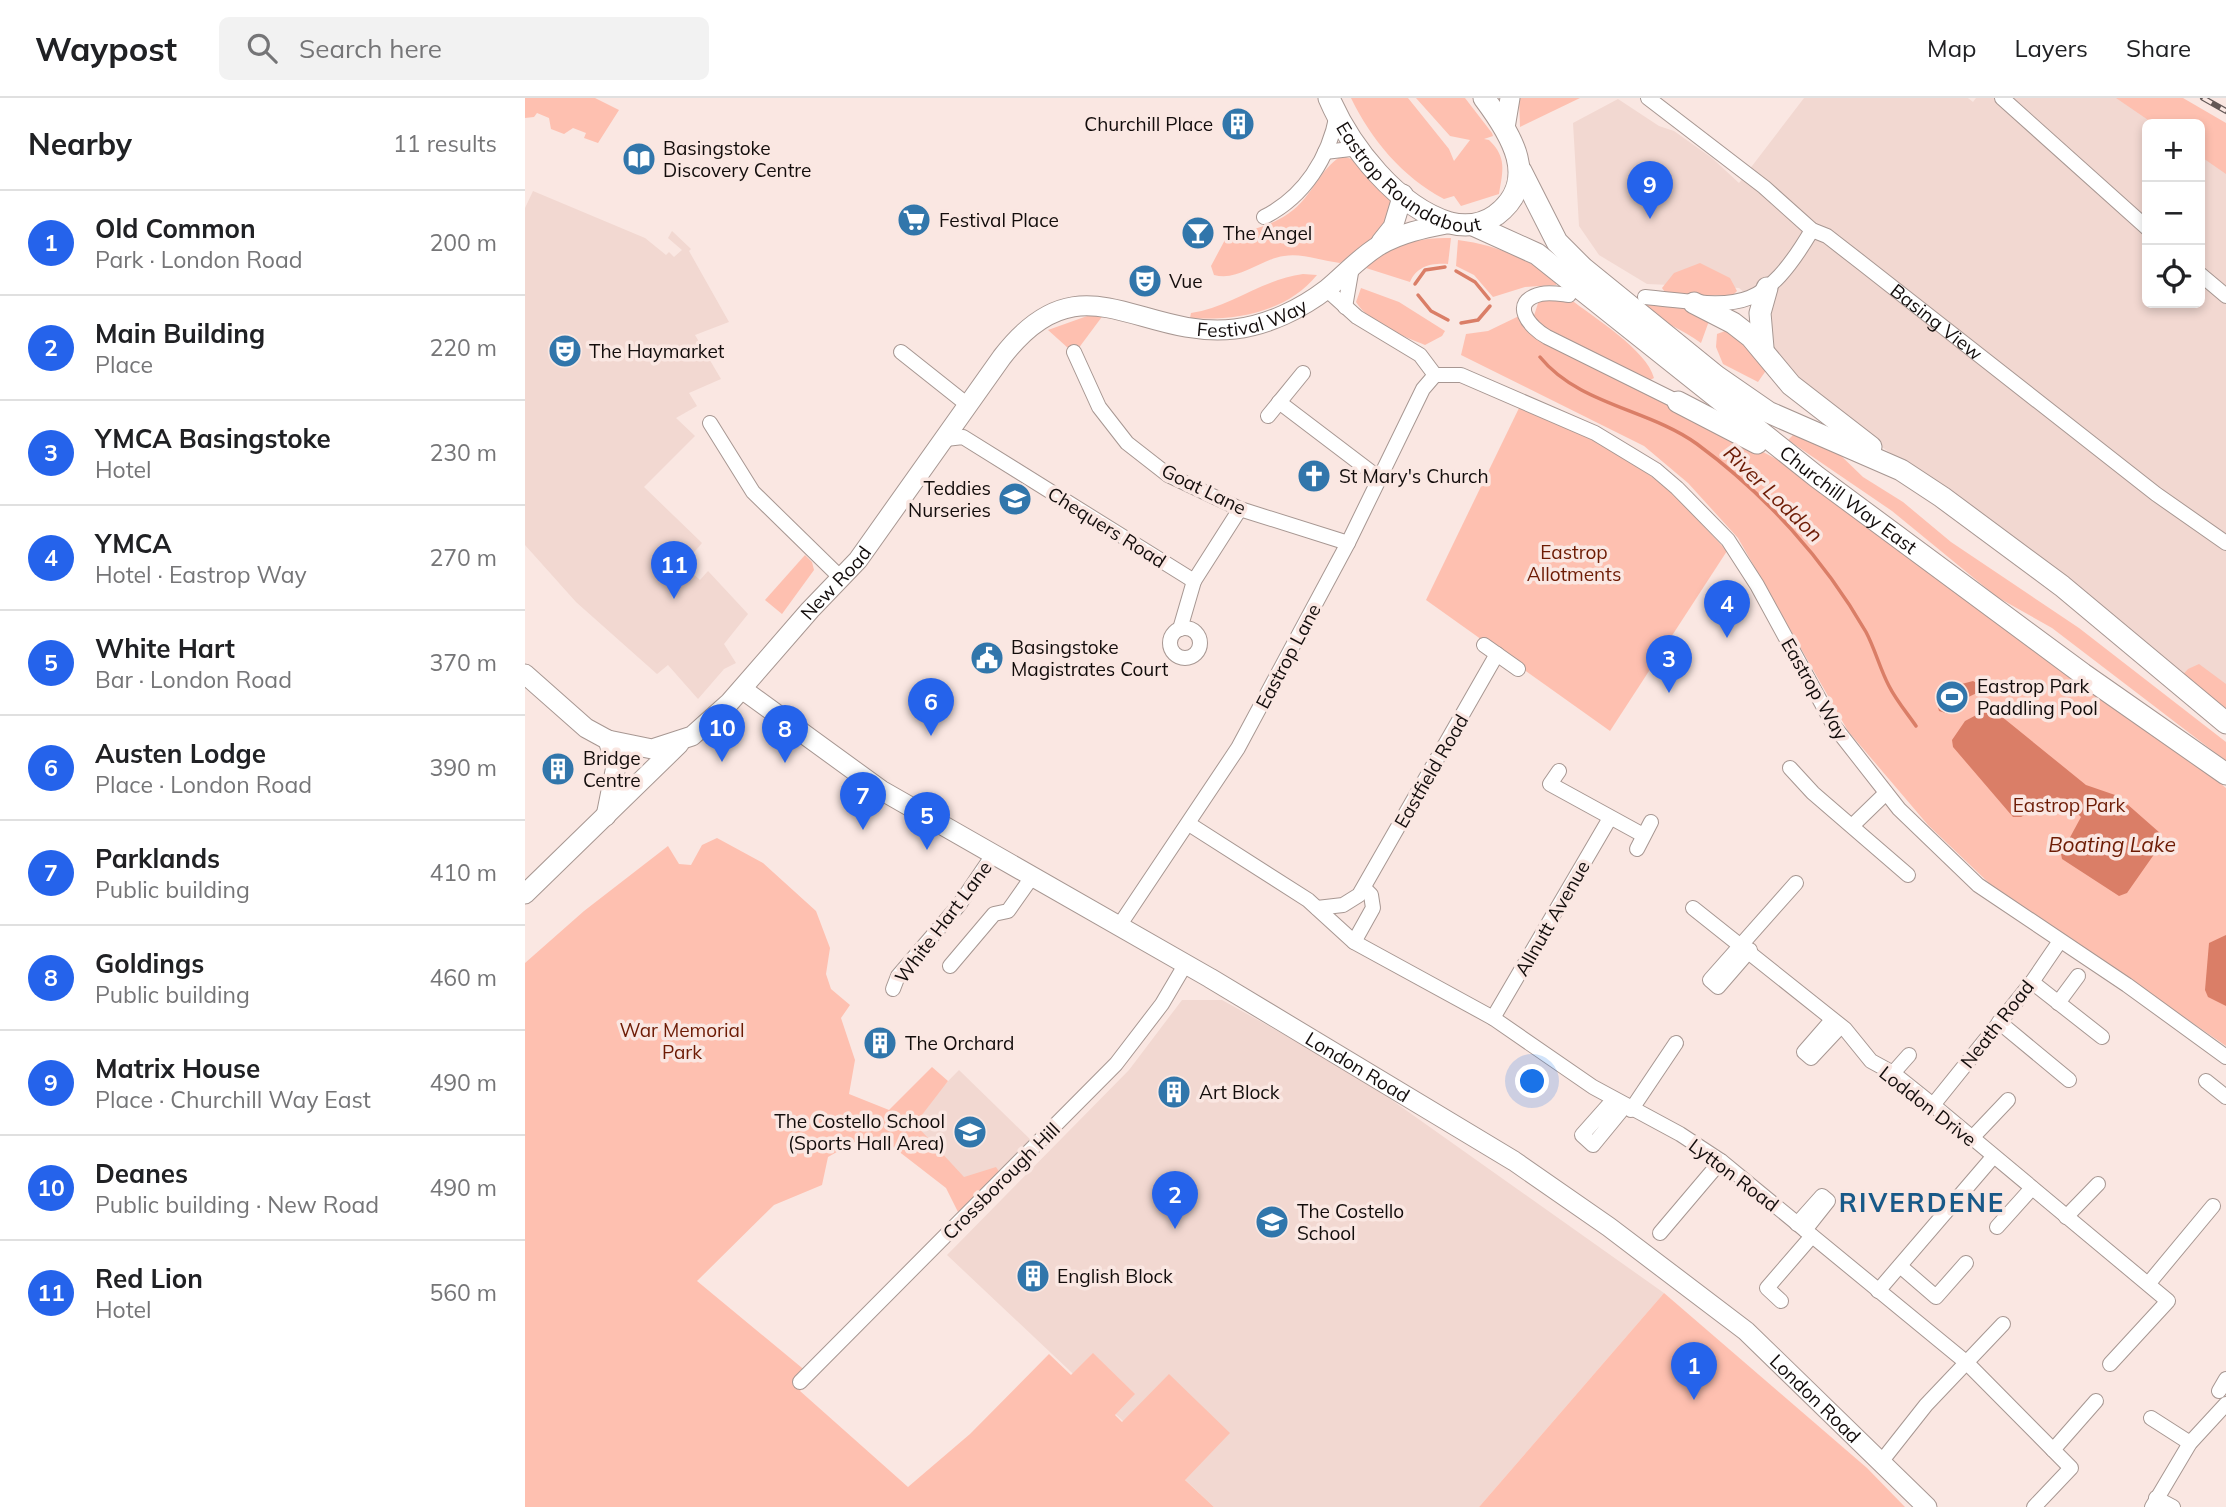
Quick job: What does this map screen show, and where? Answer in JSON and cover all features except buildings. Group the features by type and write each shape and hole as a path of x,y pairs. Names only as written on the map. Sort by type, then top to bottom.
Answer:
{"main road":[{"path":"1484,98 1505,128 1521,171"},
{"name":"Eastrop Roundabout","path":"1333,106 1373,166 1427,212 1451,223 1473,225 1493,217 1508,205 1517,191 1521,171"},
{"name":"Churchill Way East","path":"1521,171 1557,242 1583,268 1716,376 1768,412 1901,470 2062,586 2226,723"},
{"name":"Churchill Way East","path":"1473,225 1537,254 1817,477 2072,666 2226,774"},
{"path":"1763,348 1760,313 1767,288"},
{"path":"1694,303 1733,323 1763,348 1791,385 1901,470"},
{"path":"1678,402 1817,477"}],"street":[{"path":"1505,128 1510,98"},
{"name":"Basing View","path":"1648,98 1812,230 1827,236 2156,495 2226,543"},
{"path":"2002,98 2142,224"},
{"path":"1264,217 1298,194 1325,152 1333,106"},
{"path":"1325,152 1359,148"},
{"name":"Festival Way","path":"1378,246 1393,227 1403,194"},
{"name":"Festival Way","path":"1107,307 1178,326 1225,330 1263,323 1326,289 1378,246 1414,230 1451,223"},
{"path":"1645,297 1694,303 1741,302 1767,288 1812,230"},
{"path":"1345,307 1352,265"},
{"path":"2205,278 2226,296"},
{"path":"1326,289 1345,307 1420,355 1435,375"},
{"path":"1569,295 1539,294 1529,300 1524,309 1525,320 1533,329 1547,337 1678,402"},
{"name":"New Road","path":"525,674 586,728 608,740 652,749 682,740 713,720 885,526 1007,350 1032,324 1063,307 1107,307"},
{"path":"901,352 969,406"},
{"name":"Goat Lane","path":"1074,352 1084,368 1099,407 1127,443 1168,475 1240,509 1348,543"},
{"path":"1268,416 1303,373"},
{"name":"Eastrop Lane","path":"1119,926 1238,748 1348,543 1427,380 1435,375"},
{"name":"Eastrop Way","path":"1435,375 1461,375 1595,433 1656,470 1728,540 1745,564 1834,726 1886,793 1964,873 2226,1058"},
{"path":"1279,402 1379,478"},
{"path":"710,423 753,492 841,578"},
{"name":"Chequers Road","path":"946,439 963,437 1194,581"},
{"path":"1180,629 1194,581 1240,509"},
{"path":"1484,645 1518,669"},
{"name":"Eastfield Road","path":"1317,908 1348,904 1364,888 1497,654"},
{"name":"London Road","path":"742,689 881,790 1119,926 1514,1161 1609,1227 1746,1331 1927,1507"},
{"path":"606,816 616,766 608,740"},
{"path":"525,894 682,740"},
{"path":"1790,768 1813,793 1908,875"},
{"path":"1559,771 1550,784 1644,835"},
{"path":"1853,825 1886,793"},
{"name":"Allnutt Avenue","path":"1493,1018 1610,818"},
{"path":"1189,824 1317,908 1354,942 1373,908 1371,895 1364,888"},
{"name":"White Hart Lane","path":"893,989 898,976 954,912 993,855"},
{"path":"950,966 994,914 1007,911 1032,877"},
{"path":"1745,947 1796,883"},
{"name":"Loddon Drive","path":"1693,908 1745,947 1836,1023 1871,1061 1893,1073 1933,1105 2168,1301 2110,1364"},
{"name":"Neath Road","path":"1933,1105 2032,982 2060,941"},
{"name":"Lytton Road","path":"1354,942 1493,1018 1623,1105 1680,1134 1721,1161 1967,1363 2071,1468 2034,1507"},
{"name":"Crossborough Hill","path":"800,1382 1116,1063 1162,1004 1185,965"},
{"path":"2058,1003 2078,976"},
{"path":"2032,982 2102,1037"},
{"path":"1999,1022 2069,1080"},
{"path":"1623,1105 1676,1043"},
{"path":"1893,1073 1909,1055"},
{"path":"2217,1089 2226,1077"},
{"path":"1971,1139 2008,1100"},
{"path":"1878,1291 1993,1157"},
{"path":"1660,1233 1721,1161"},
{"path":"2066,1217 2098,1184"},
{"path":"1997,1227 2032,1188"},
{"path":"2148,1283 2213,1206"},
{"path":"1781,1301 1767,1288 1805,1230"},
{"path":"1901,1266 1936,1297 1966,1263"},
{"path":"1881,1462 1926,1405 2003,1324"},
{"path":"2053,1450 2095,1401"},
{"path":"2173,1507 2154,1502 2190,1443 2223,1402"},
{"path":"2151,1418 2190,1443"}],"shaded area":[{"path":"1804,98 1968,98 1973,102 1976,98 2117,98 2148,119 2142,119 2142,308 2205,308 2205,158 2226,173 2226,713 2055,574 1818,400 1782,367 1768,333 1766,310 1739,288 1647,284 1599,255 1579,226 1573,123 1618,99 1659,126 1674,131 1712,158 1739,183"},
{"path":"533,191 645,238 666,255 669,252 674,257 682,250 668,238 672,231 691,249 689,251 729,322 695,335 721,379 689,393 697,406 676,418 695,436 644,487 702,543 683,565 700,580 708,571 748,614 724,644 736,663 724,669 698,699 668,665 657,674 576,602 525,545 525,208"},
{"name":"The Costello School","path":"1182,1000 1222,1000 1355,1074 1664,1293 1479,1507 1214,1507 947,1255 1129,1070"},
{"name":"The Costello School (Sports Hall Area)","path":"959,1070 1032,1141 980,1194 907,1123"}],"green space":[{"path":"525,98 595,98 619,110 598,143 584,138 586,133 573,128 564,134 551,129 549,118 537,113 534,117 525,118"},
{"path":"1351,98 1408,98 1449,149 1454,161 1470,140 1450,136 1416,98 1465,98 1492,133 1493,136 1484,139 1489,140 1499,152 1502,171 1499,194 1461,206 1454,196 1444,199 1429,190 1389,156 1368,128"},
{"path":"1519,98 1580,98 1520,127"},
{"path":"2116,98 2183,98 2226,123 2226,174 2205,159 2205,119 2147,119"},
{"path":"1342,156 1355,160 1392,201 1387,221 1374,237 1340,263 1291,255 1275,258 1241,273 1214,275 1211,266 1227,236 1269,224 1288,214 1305,198 1331,164"},
{"path":"1451,238 1448,264 1425,267 1416,272 1410,282 1366,268 1385,253 1405,244"},
{"path":"1458,240 1486,245 1522,259 1557,281 1556,285 1525,287 1493,297 1474,275 1456,266"},
{"path":"1700,263 1730,278 1737,291 1733,295 1668,296 1662,288 1674,273"},
{"path":"1303,274 1317,275 1305,288 1276,306 1225,318 1190,318 1191,313 1219,305 1274,281"},
{"path":"1361,288 1399,302 1445,331 1442,336 1425,345 1387,328 1369,317 1356,302"},
{"path":"1570,299 1630,345 1649,367 1654,378 1650,380 1532,322 1539,300"},
{"path":"1659,301 1676,307 1701,308 1709,321 1701,343 1647,311 1647,305"},
{"path":"1104,314 1078,349 1068,348 1048,330 1090,315"},
{"name":"Eastrop Park","path":"1519,316 1525,325 1780,461 2174,746 2226,788 2226,1046 1990,884 1928,825 1848,731 1738,538 1688,483 1644,446 1461,355 1466,334 1488,331"},
{"path":"1733,328 1767,369 1758,382 1723,364 1716,347 1717,334"},
{"name":"Eastrop Allotments","path":"1520,406 1616,450 1672,492 1727,551 1610,731 1426,600"},
{"path":"1794,434 1835,450 1863,477 1903,502 1951,542 2079,628 2226,742 2226,761 2052,628 1997,597 1892,511 1788,440"},
{"path":"805,555 812,562 814,570 782,614 765,600"},
{"path":"2199,664 2226,684 2226,714 2180,678 2188,669"},
{"name":"War Memorial Park","path":"717,838 763,863 816,911 830,948 826,974 831,989 850,1005 841,1018 855,1060 849,1094 889,1110 932,1067 948,1081 915,1124 964,1177 996,1167 1004,1179 962,1220 946,1188 884,1140 858,1140 828,1157 822,1185 774,1205 697,1281 813,1377 800,1391 908,1487 970,1434 1049,1354 1071,1375 1093,1353 1135,1394 1115,1415 1122,1422 1169,1374 1230,1433 1185,1480 1214,1507 525,1507 525,963 584,911 668,846 679,864 691,865 702,845"},
{"path":"1664,1293 1867,1468 1905,1507 1479,1507"}],"water":[{"name":"Eastrop Park Paddling Pool","path":"1973,681 1982,686 1979,692 1962,700 1949,714 1939,711 1937,703 1954,686"},
{"name":"Boating Lake","path":"1982,712 2001,716 2086,785 2118,796 2160,833 2162,843 2127,893 2119,896 2062,859 2061,854 2081,817 2063,799 2057,797 2021,817 2013,817 1953,747 1952,740 1965,721"},
{"path":"2226,935 2226,1006 2208,997 2205,990 2209,943"}],"waterway":[{"path":"1415,284 1425,270 1445,267"},
{"path":"1456,271 1475,282 1489,299"},
{"path":"1418,295 1431,311 1448,320"},
{"path":"1461,323 1478,320 1490,306"},
{"name":"River Loddon","path":"1540,357 1574,386 1658,422 1697,444 1769,506 1812,554 1849,605 1866,632 1892,691 1916,726"}],"railway":[{"path":"2203,98 2226,111"}],"place":[{"name":"Churchill Place","path":"1238,124"},
{"name":"Basingstoke Discovery Centre","path":"639,159"},
{"name":"Matrix House","path":"1650,219"},
{"name":"Festival Place","path":"914,220"},
{"name":"The Angel","path":"1198,233"},
{"name":"Vue","path":"1145,281"},
{"name":"The Haymarket","path":"565,351"},
{"name":"St Mary's Church","path":"1314,476"},
{"name":"Teddies Nurseries","path":"1015,499"},
{"name":"Red Lion","path":"674,599"},
{"name":"YMCA","path":"1727,638"},
{"name":"Basingstoke Magistrates Court","path":"987,658"},
{"name":"YMCA Basingstoke","path":"1669,693"},
{"name":"Eastrop Park Paddling Pool","path":"1952,697"},
{"name":"Austen Lodge","path":"931,736"},
{"name":"Deanes","path":"722,762"},
{"name":"Goldings","path":"785,763"},
{"name":"Bridge Centre","path":"558,769"},
{"name":"Parklands","path":"863,830"},
{"name":"White Hart","path":"927,850"},
{"name":"The Orchard","path":"880,1043"},
{"name":"Art Block","path":"1174,1092"},
{"name":"The Costello School (Sports Hall Area)","path":"970,1132"},
{"name":"The Costello School","path":"1272,1222"},
{"name":"Main Building","path":"1175,1229"},
{"name":"English Block","path":"1033,1276"},
{"name":"Old Common","path":"1694,1400"}],"district":[{"name":"RIVERDENE","path":"1922,1203"}]}
